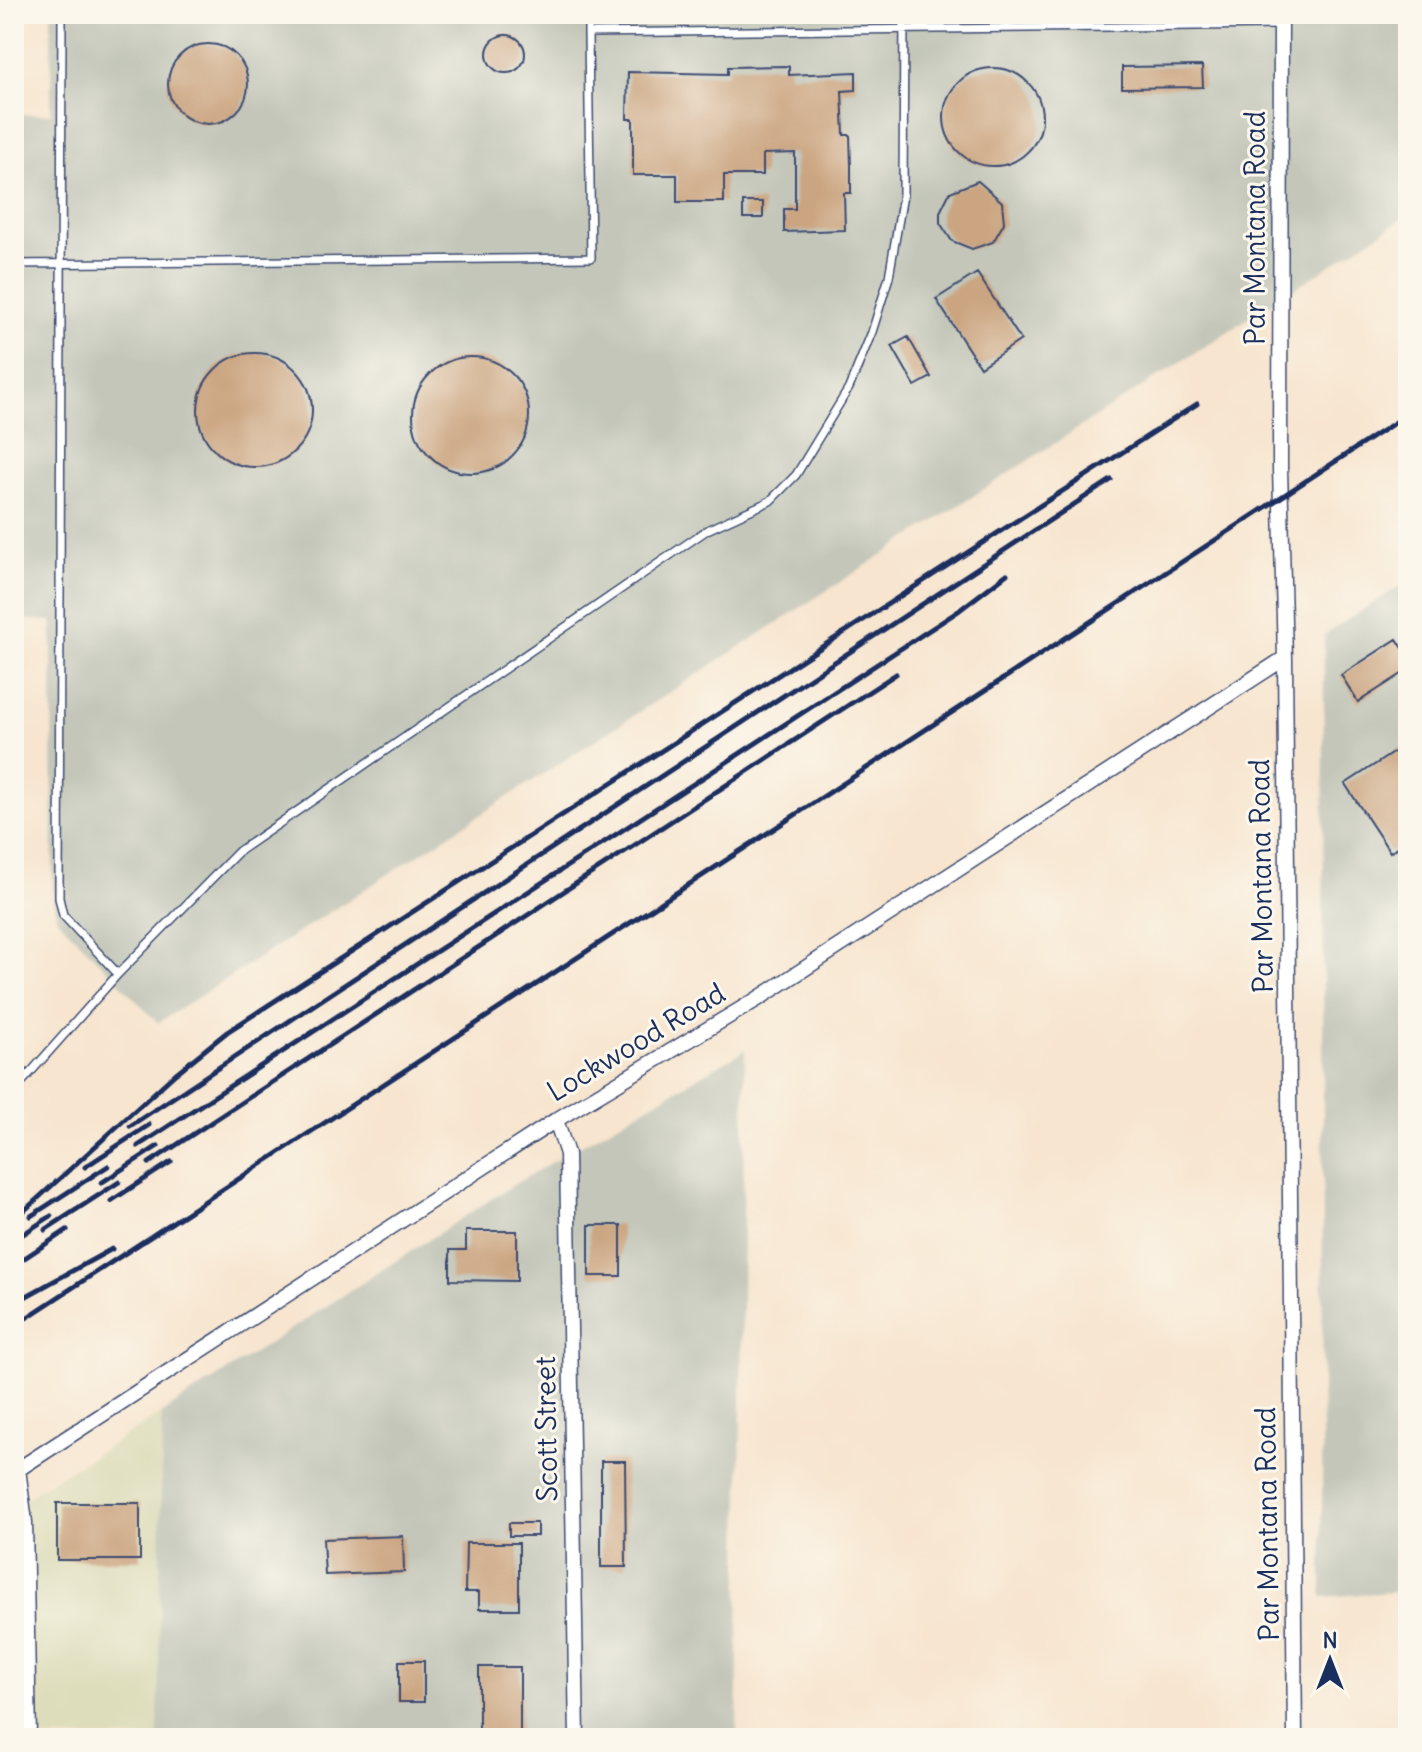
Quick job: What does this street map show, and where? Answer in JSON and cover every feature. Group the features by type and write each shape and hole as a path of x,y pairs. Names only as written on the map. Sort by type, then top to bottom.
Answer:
{"street":[{"name":"Par Montana Road","path":"1281,20 1280,468 1285,658 1295,1738"},
{"name":"Lockwood Road","path":"16,1471 556,1120 769,991 1285,658"},
{"name":"Scott Street","path":"556,1120 567,1154 577,1738"},
{"path":"16,1471 25,1522 29,1738"}],"lane":[{"path":"62,14 59,898 63,915 118,974"},
{"path":"14,264 591,258 588,14"},
{"path":"14,1091 204,882 239,851 707,530 770,501 796,475 849,388 889,277 903,195 904,14"},
{"path":"588,33 1281,20"}],"shaded area":[{"path":"51,14 1408,14 1408,215 158,1023 57,918 53,900 52,621 14,619 14,115 51,114"},
{"path":"1408,581 1408,1591 1322,1597 1324,635"},
{"path":"745,1050 737,1738 158,1738 162,1413 513,1185"},
{"path":"162,1413 158,1738 14,1738 14,1505"}],"building":[{"path":"506,35 519,41 525,54 519,67 506,73 493,67 487,54 493,41"},
{"path":"208,44 223,47 236,56 245,69 248,84 245,99 236,112 223,121 208,124 193,121 180,112 171,99 168,84 171,69 180,56 193,47"},
{"path":"789,66 789,75 856,72 856,90 842,91 844,135 850,135 851,167 851,193 844,193 845,230 784,232 784,209 795,209 795,153 763,154 763,175 724,175 724,202 677,202 677,175 633,175 633,119 627,119 628,72 728,74 728,67"},
{"path":"1202,66 1203,87 1122,88 1122,67"},
{"path":"993,68 1012,72 1028,82 1038,98 1042,117 1038,136 1028,152 1012,162 993,166 974,162 958,152 948,136 944,117 948,98 958,82 974,72"},
{"path":"978,181 1002,202 1004,223 993,242 972,249 952,241 940,223 940,212 950,192"},
{"path":"743,202 763,202 763,218 743,218"},
{"path":"977,273 1021,340 980,367 936,299"},
{"path":"908,337 931,377 915,386 892,346"},
{"path":"255,353 277,358 295,370 307,388 312,410 307,432 295,450 277,462 255,467 233,462 215,450 203,432 198,410 203,388 215,370 233,358"},
{"path":"471,357 493,362 512,374 524,393 529,415 524,437 512,456 493,468 471,473 449,468 430,456 418,437 413,415 418,393 430,374 449,362"},
{"path":"1397,639 1408,656 1408,670 1358,702 1341,675"},
{"path":"1408,743 1408,840 1390,852 1345,784"},
{"path":"589,1225 621,1225 621,1276 589,1276"},
{"path":"466,1231 517,1231 517,1281 450,1280 450,1250 466,1250"},
{"path":"601,1461 625,1461 626,1567 601,1567"},
{"path":"57,1503 140,1503 140,1560 57,1560"},
{"path":"509,1523 537,1523 537,1536 509,1536"},
{"path":"403,1536 404,1572 325,1575 323,1539"},
{"path":"466,1543 519,1543 519,1609 479,1609 479,1592 465,1592"},
{"path":"399,1661 424,1661 424,1702 399,1702"},
{"path":"479,1667 520,1667 520,1738 479,1738"}],"railway":[{"path":"14,1220 175,1074 227,1032 1197,404"},
{"path":"14,1326 1408,414"},
{"path":"130,1126 1111,480"},
{"path":"138,1146 957,612 1007,574"},
{"path":"149,1163 896,674"},
{"path":"85,1167 149,1125"},
{"path":"101,1183 158,1146"},
{"path":"111,1201 171,1162"},
{"path":"31,1216 108,1166"},
{"path":"45,1230 119,1182"},
{"path":"14,1240 51,1216"},
{"path":"14,1265 67,1230"},
{"path":"14,1303 112,1249"}]}
